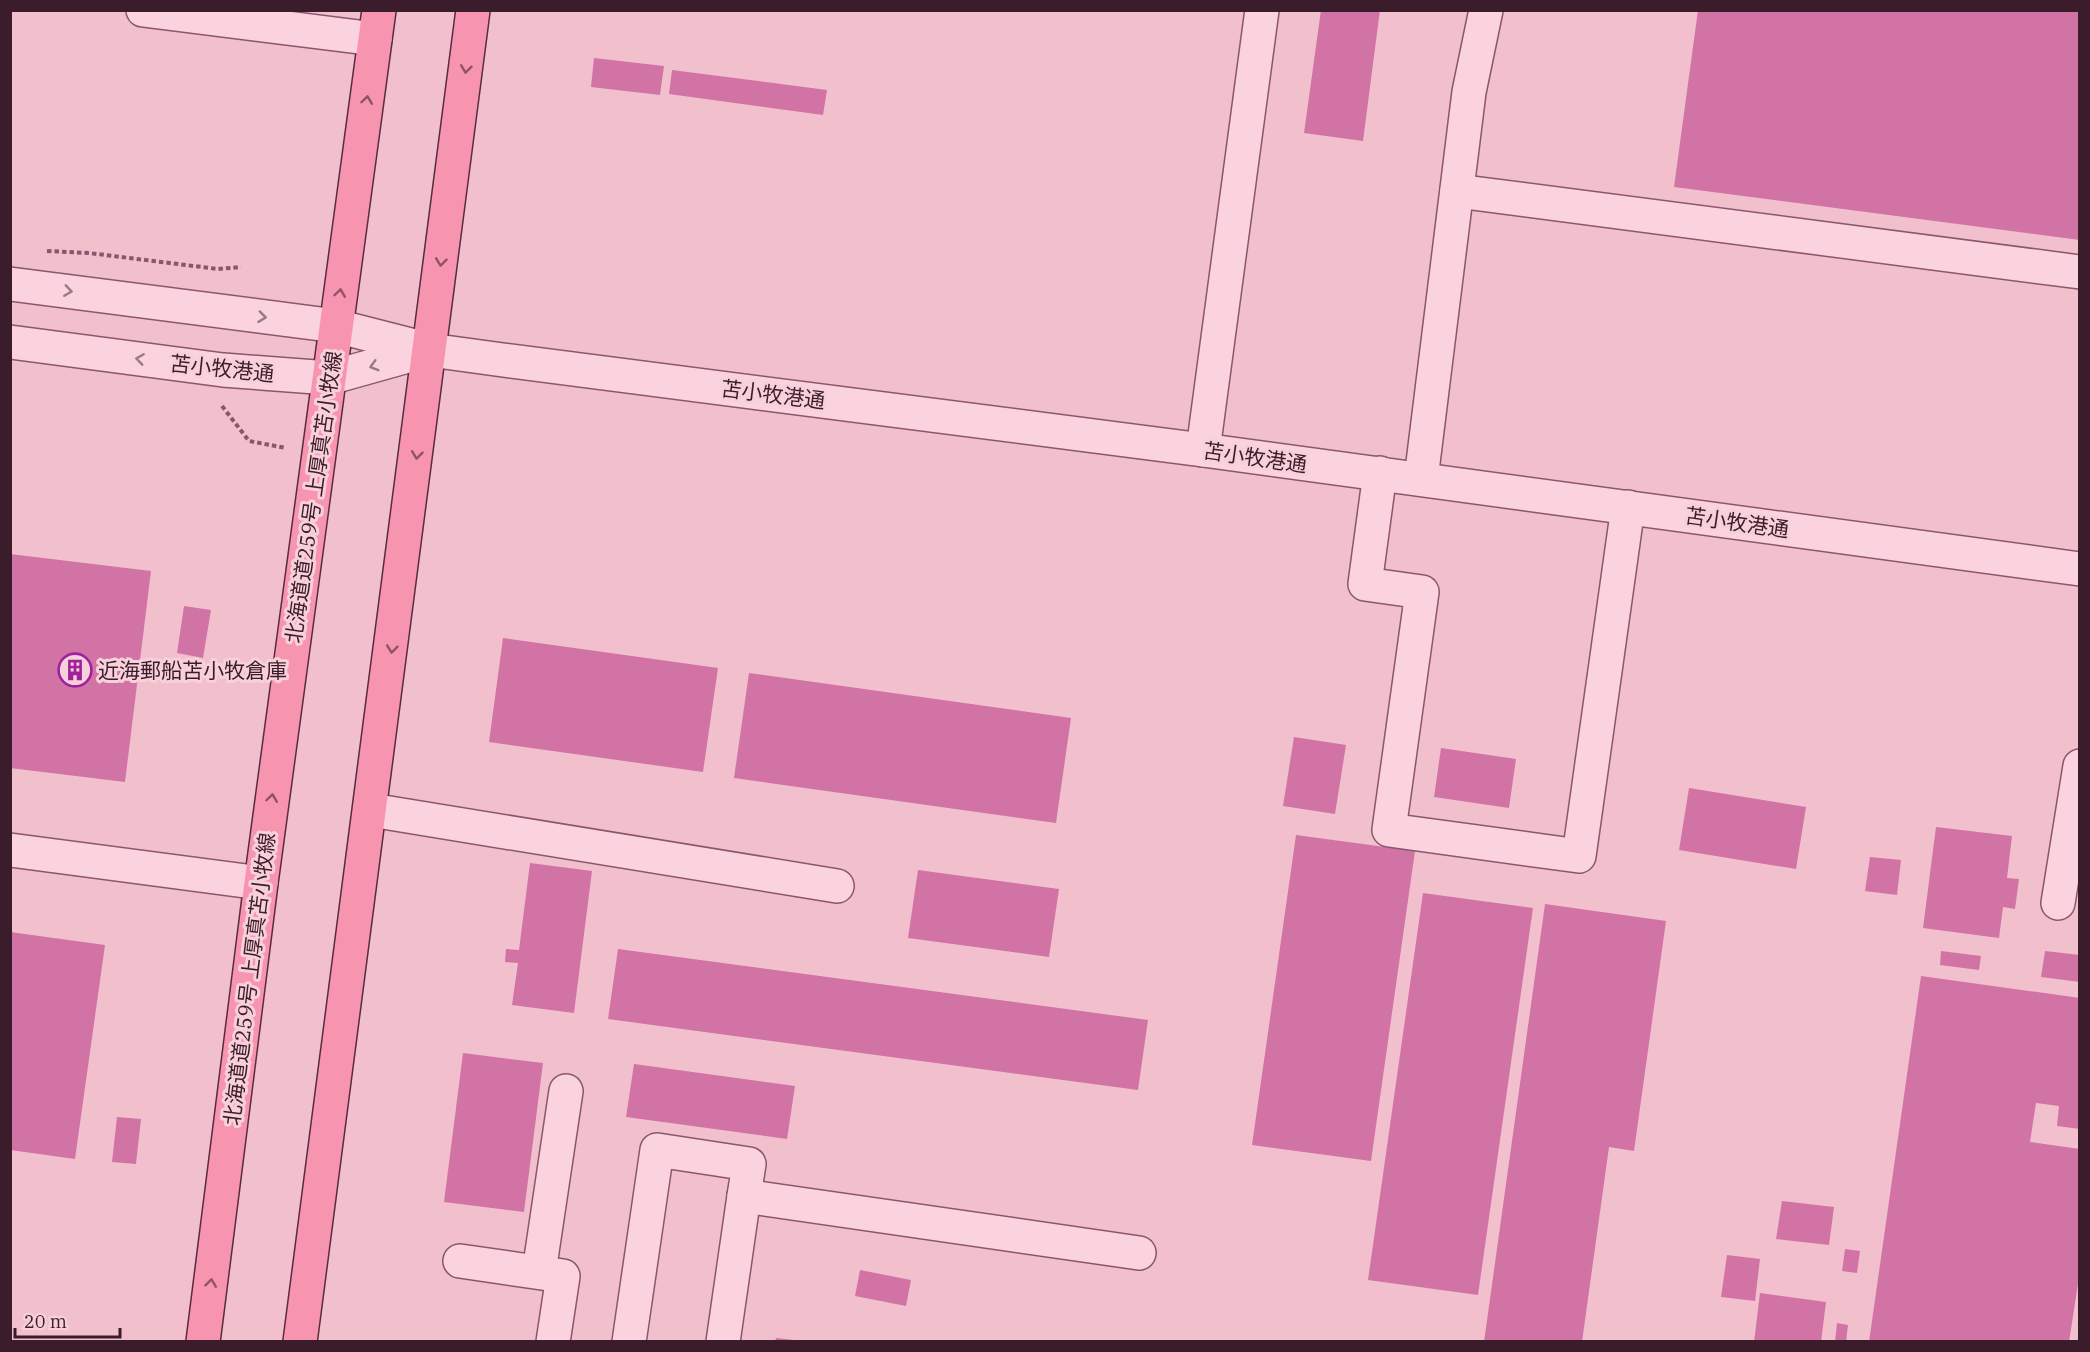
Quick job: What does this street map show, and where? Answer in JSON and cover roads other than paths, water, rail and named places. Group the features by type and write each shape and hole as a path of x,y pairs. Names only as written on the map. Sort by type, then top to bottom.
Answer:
{"main road":[{"path":"300,1341 371,810 473,10"},
{"name":"北海道道259号 上厚真苫小牧線","path":"203,1341 261,883 377,25"}],"street":[{"path":"143,10 377,25"},
{"path":"1203,450 1262,10"},
{"path":"1420,479 1469,92 1486,10"},
{"path":"1457,191 2079,272"},
{"name":"苫小牧港通","path":"10,284 336,326 430,350 1380,473 2079,568"},
{"name":"苫小牧港通","path":"10,342 223,370 329,378 430,350"},
{"path":"1380,473 1365,584 1422,592 1389,830 1579,856 1628,507"},
{"path":"2058,903 2079,766"},
{"path":"371,810 837,886"},
{"path":"10,850 261,883"},
{"path":"539,1272 566,1091"},
{"path":"630,1341 657,1150 749,1164 723,1341"},
{"path":"744,1196 1139,1253"},
{"path":"460,1261 563,1276 553,1341"}],"place":[{"name":"近海郵船苫小牧倉庫","path":"75,670"}]}
